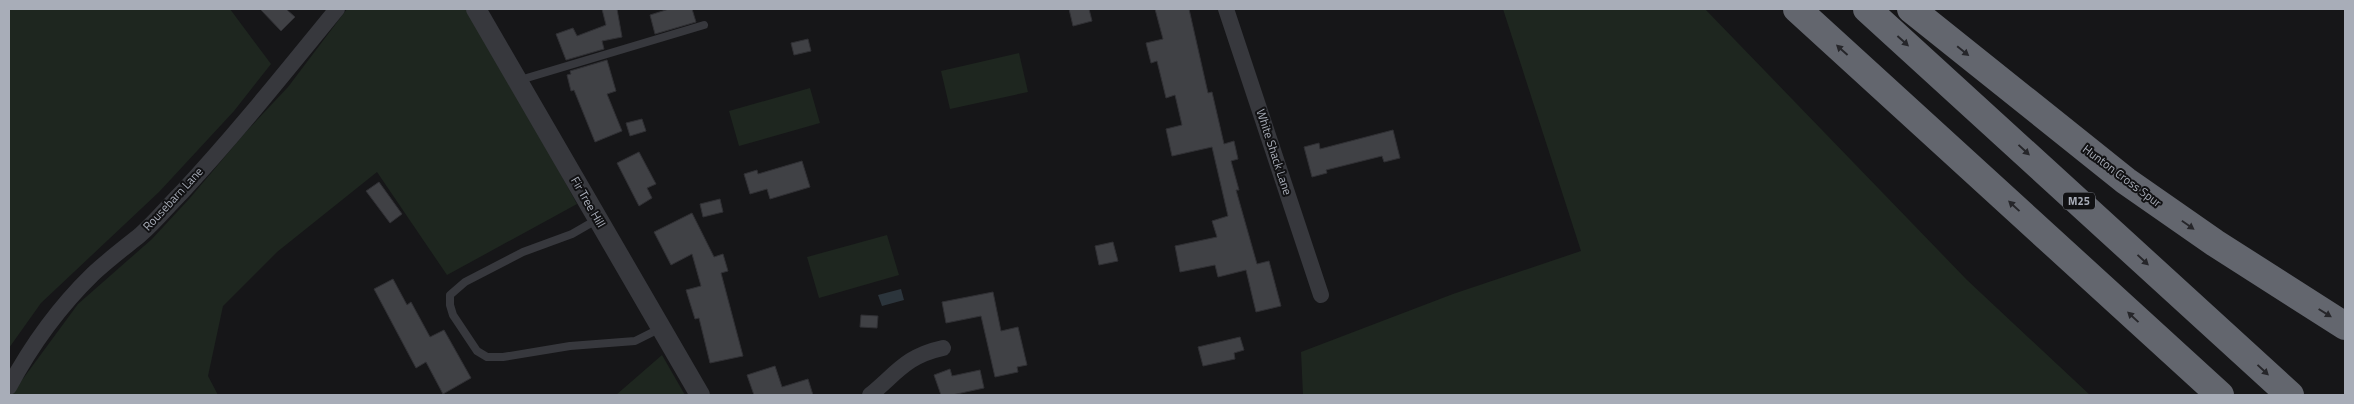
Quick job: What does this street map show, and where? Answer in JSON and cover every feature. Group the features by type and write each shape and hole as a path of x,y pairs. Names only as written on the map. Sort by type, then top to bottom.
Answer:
{"highway":[{"path":"1797,9 2220,395"},
{"name":"M25","path":"1867,9 2290,395"},
{"name":"Hunton Cross Spur","path":"1911,9 2126,181 2215,244 2345,326"},
{"path":"2169,350 2201,395"}],"street":[{"name":"Rousebarn Lane","path":"9,386 26,356 67,303 93,274 141,234 183,190 273,87 337,9"},
{"name":"Fir Tree Hill","path":"476,9 700,395"},
{"name":"White Shack Lane","path":"1226,9 1321,295"},
{"path":"870,395 904,363 928,352 943,348"}],"lane":[{"path":"518,81 704,25"},
{"path":"598,219 572,234 534,246 465,282 450,295 453,315 477,351 487,357 503,357 570,346 634,341 661,328"}],"shaded area":[{"path":"9,9 230,9 271,64 234,111 159,192 41,303 9,348"},
{"path":"347,9 470,9 577,204 447,275 377,172 277,252 223,306 208,376 218,395 11,395 78,304 152,239 190,198 244,134 288,87"},
{"path":"1503,9 1705,9 1967,280 2090,395 1303,395 1301,352 1453,294 1581,251"},
{"path":"1019,53 1028,92 950,109 941,71"},
{"path":"810,88 820,123 739,146 729,111"},
{"path":"887,235 899,275 819,298 807,257"},
{"path":"901,289 904,300 882,306 878,295"},
{"path":"662,355 685,395 616,395"}],"building":[{"path":"260,9 286,9 295,17 281,31"},
{"path":"602,9 617,9 622,37 602,41 604,49 566,60 556,34 573,28 577,36 606,25"},
{"path":"669,9 692,9 696,22 655,34 650,15"},
{"path":"1069,9 1089,9 1092,21 1073,26"},
{"path":"1155,9 1189,9 1208,93 1212,92 1224,144 1234,141 1238,159 1231,161 1239,190 1236,190 1257,264 1269,261 1281,306 1256,312 1246,270 1218,277 1215,265 1180,272 1175,246 1217,237 1212,221 1228,216 1212,147 1172,156 1166,129 1182,125 1175,95 1166,98 1157,61 1151,63 1146,43 1163,39"},
{"path":"808,39 811,51 794,55 791,43"},
{"path":"607,60 616,91 607,94 622,131 595,142 574,90 571,91 567,75 571,74 570,71"},
{"path":"642,119 646,131 630,136 626,123"},
{"path":"1393,130 1400,158 1384,162 1382,156 1326,170 1327,173 1312,177 1304,147 1319,143 1320,149"},
{"path":"639,152 656,184 647,188 652,198 639,206 617,163"},
{"path":"802,161 810,187 770,199 767,189 750,194 744,174 757,170 758,174"},
{"path":"379,182 402,214 390,223 366,191"},
{"path":"720,199 723,212 703,217 700,204"},
{"path":"692,213 714,257 723,254 728,271 721,273 743,356 710,363 699,318 695,319 686,290 701,286 692,254 671,265 654,232"},
{"path":"1113,242 1118,261 1099,265 1095,246"},
{"path":"393,279 407,305 411,302 430,337 444,330 471,378 443,394 426,362 416,368 374,289"},
{"path":"993,292 1001,331 1018,327 1027,365 1017,367 1018,372 995,377 981,316 946,323 942,302"},
{"path":"861,315 878,316 877,328 860,327"},
{"path":"1240,337 1244,350 1234,353 1235,359 1203,366 1198,347"},
{"path":"775,366 782,387 808,379 813,395 754,395 747,375"},
{"path":"950,369 952,376 980,370 984,388 952,395 941,395 934,375"}]}
